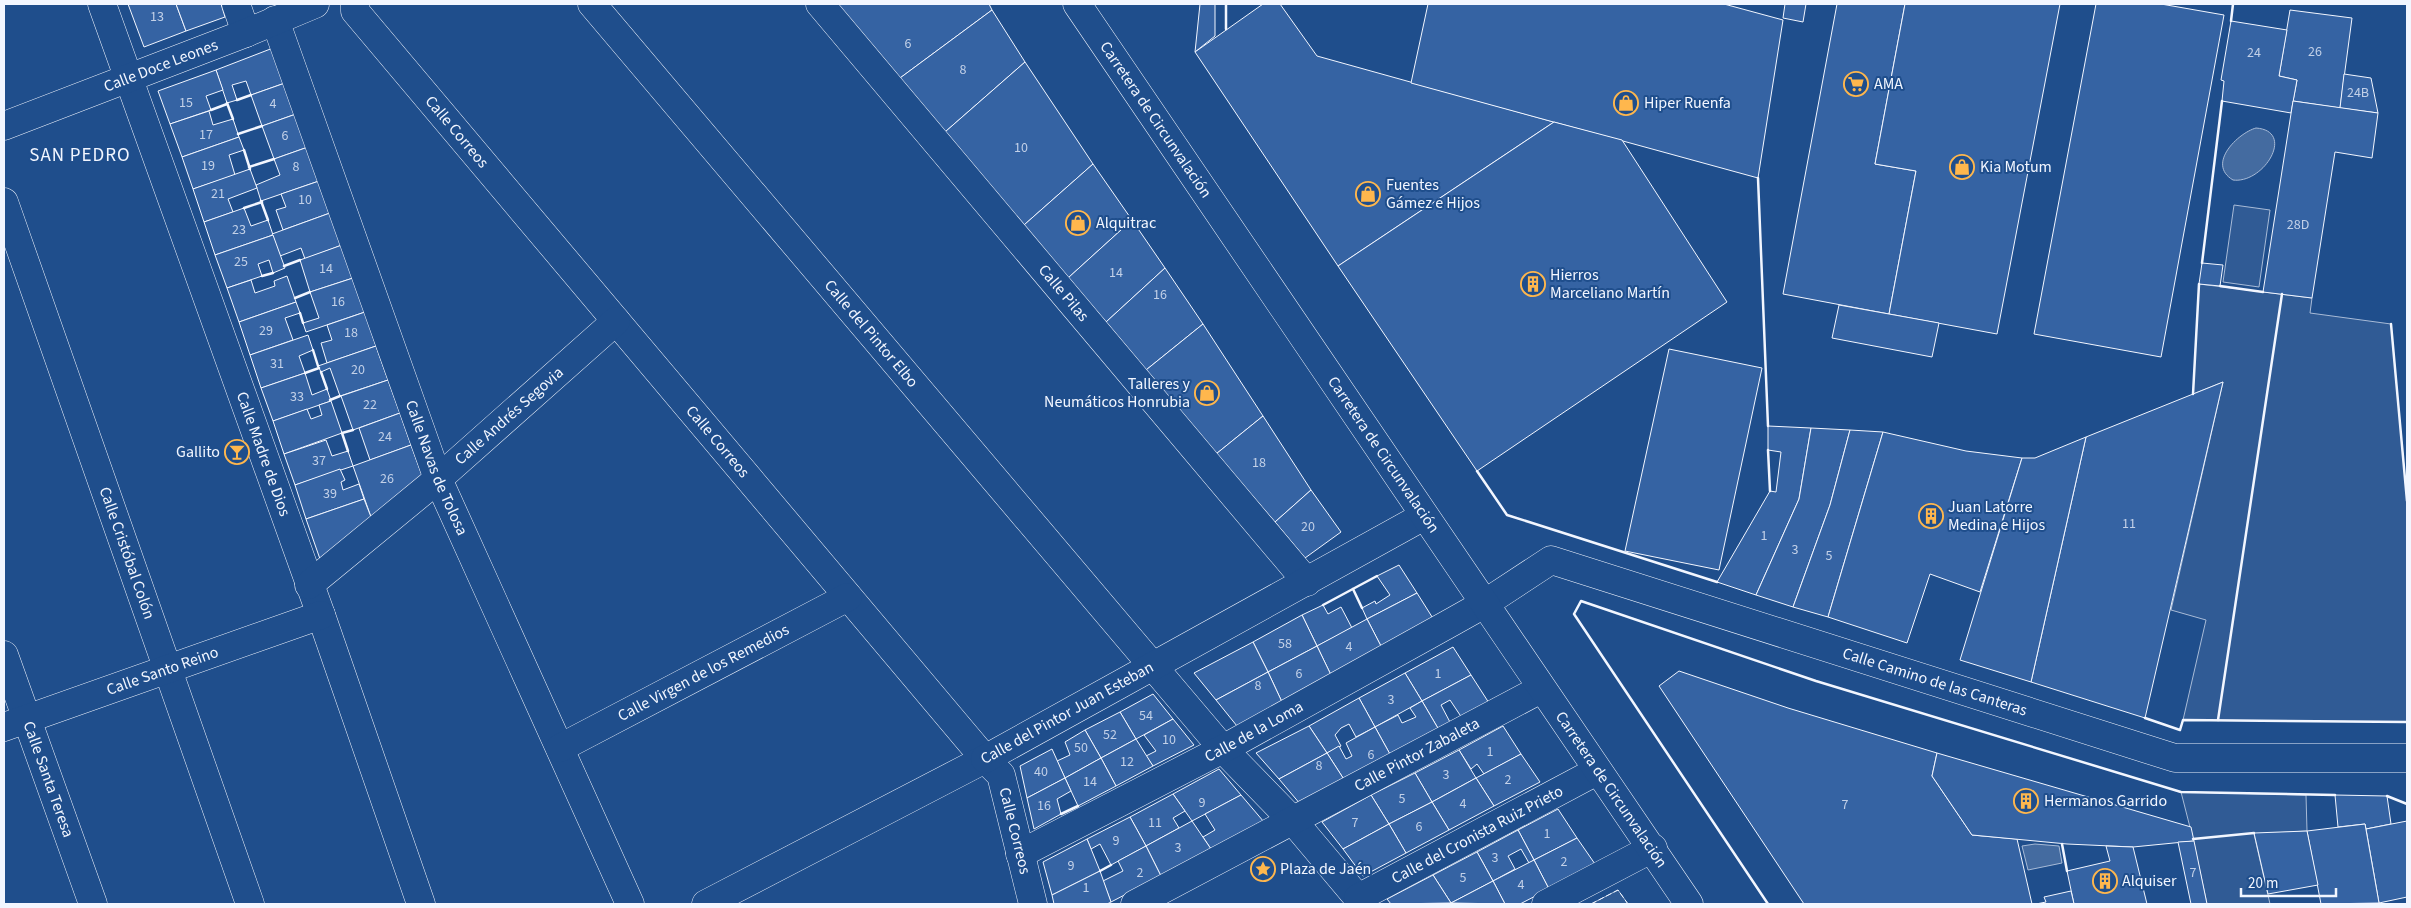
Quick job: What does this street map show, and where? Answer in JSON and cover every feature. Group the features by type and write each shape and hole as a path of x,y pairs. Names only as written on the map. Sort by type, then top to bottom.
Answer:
{"street":[{"name":"Calle Madre de Dios","path":"102,4 321,615 421,904"},
{"path":"236,4 246,33"},
{"name":"Calle Doce Leones","path":"4,126 246,33 315,4"},
{"name":"Calle Correos","path":"355,4 356,11 848,597 985,759 1001,775 1033,904"},
{"name":"Calle del Pintor Elbo","path":"592,4 1223,748 1294,822 1360,901"},
{"name":"Calle Pilas","path":"820,4 1307,582"},
{"name":"Carretera de Circunvalación","path":"1077,4 1541,688 1690,904"},
{"name":"Calle Navas de Tolosa","path":"275,20 438,479 630,904"},
{"name":"Calle Cristóbal Colón","path":"4,202 250,904"},
{"name":"Calle Andrés Segovia","path":"309,585 438,479 616,320"},
{"name":"Calle del Pintor Juan Esteban","path":"706,904 985,759 1424,516"},
{"name":"Calle Camino de las Canteras","path":"1484,604 1551,560 2176,758 2407,758"},
{"name":"Calle Virgen de los Remedios","path":"560,748 848,597"},
{"name":"Calle de la Loma","path":"1020,854 1223,748 1484,604"},
{"name":"Calle Santo Reino","path":"15,723 321,615"},
{"name":"Calle Santa Teresa","path":"4,655 15,723 93,904"},
{"name":"Calle Pintor Zabaleta","path":"1294,822 1541,688"},
{"name":"Calle del Cronista Ruiz Prieto","path":"1360,901 1598,771"},
{"path":"1135,904 1294,822"},
{"path":"1546,904 1653,848"}],"shaded area":[{"path":"2256,128 2268,131 2274,138 2271,157 2255,174 2245,179 2233,180 2225,173 2223,166 2224,158 2234,142"},
{"path":"2234,205 2270,210 2259,287 2223,282"},
{"path":"2199,284 2312,298 2310,313 2391,324 2407,501 2407,722 2183,720 2206,620 2171,610 2223,382 2193,394"},
{"path":"2181,792 2306,795 2307,831 2254,834 2270,904 2207,904"},
{"path":"2035,844 2059,846 2062,863 2028,870 2022,846"},
{"path":"1618,890 1628,904 1591,904"}],"building":[{"path":"128,4 176,4 186,31 144,47"},
{"path":"176,4 221,4 225,17 186,31"},
{"path":"837,4 989,4 992,10 900,78"},
{"path":"1200,4 1215,4 1215,36 1195,52"},
{"name":"Fuentes Gámez e Hijos","path":"1263,4 1280,4 1317,56 1554,122 1338,266 1195,52"},
{"name":"Hiper Ruenfa","path":"1428,4 1724,4 1783,20 1758,178 1411,83"},
{"path":"1785,4 1806,4 1803,22 1783,18"},
{"name":"AMA","path":"1837,4 1905,4 1875,164 1916,171 1889,314 1783,294"},
{"name":"Kia Motum","path":"1905,4 2060,4 1997,334 1889,314 1916,171 1875,164"},
{"path":"2096,4 2161,4 2224,15 2161,357 2034,334"},
{"path":"992,10 1025,62 945,132 900,78"},
{"path":"2290,10 2352,18 2340,108 2293,101 2297,80 2279,76"},
{"path":"2231,21 2287,30 2279,76 2297,80 2291,113 2222,101 2224,81 2221,80"},
{"path":"273,48 285,83 251,95 246,81 232,85 237,100 227,103 216,70"},
{"path":"1025,62 1093,164 1024,225 945,132"},
{"path":"216,70 223,90 206,96 211,110 170,124 158,91"},
{"path":"2344,74 2371,78 2378,113 2340,108"},
{"path":"285,83 296,114 262,126 251,95"},
{"path":"2293,101 2378,113 2372,158 2335,152 2312,298 2263,292"},
{"path":"209,111 213,125 233,119 239,137 182,157 170,124"},
{"path":"296,114 308,147 274,159 262,126"},
{"name":"Hierros Marceliano Martín","path":"1554,122 1622,140 1727,302 1477,471 1338,266"},
{"path":"239,137 244,150 229,155 235,175 193,189 182,157"},
{"path":"308,147 319,181 261,201 256,185 280,175 274,159"},
{"name":"Alquitrac","path":"1093,164 1132,220 1068,278 1024,225"},
{"path":"250,169 257,188 228,199 233,212 204,222 193,189"},
{"path":"319,181 330,213 283,230 276,210 286,207 281,194"},
{"path":"244,208 251,226 268,220 273,235 215,255 204,222"},
{"path":"330,213 342,245 305,259 301,248 280,256 272,234"},
{"path":"1132,220 1165,268 1106,322 1068,278"},
{"path":"273,235 285,268 273,273 269,260 258,264 262,276 227,288 215,255"},
{"path":"342,245 353,278 310,292 300,260"},
{"path":"2202,263 2223,265 2220,286 2199,284"},
{"path":"1165,268 1203,324 1146,370 1106,322"},
{"path":"287,276 296,302 239,322 227,288 251,280 255,293 275,286 274,281"},
{"path":"353,278 365,312 306,332 303,323 319,318 310,292"},
{"path":"296,302 300,313 285,318 293,340 250,355 239,322"},
{"path":"1839,305 1939,323 1932,357 1832,338"},
{"path":"365,312 376,346 327,363 321,343 332,340 327,325"},
{"name":"Talleres y Neumáticos Honrubia","path":"1203,324 1263,416 1216,454 1146,370"},
{"path":"308,335 313,350 299,356 305,373 261,388 250,355"},
{"path":"376,346 388,380 340,396 330,368 321,372 318,366"},
{"path":"1669,349 1762,368 1719,570 1625,551"},
{"path":"305,373 312,395 327,389 331,401 273,421 261,388"},
{"path":"388,380 400,413 353,430 341,396"},
{"path":"2223,382 2145,718 2031,682 2086,437"},
{"path":"331,401 342,433 284,454 273,421 307,409 311,419 322,415 319,405"},
{"path":"400,413 411,445 370,460 359,428"},
{"path":"1263,416 1311,490 1275,522 1216,454"},
{"path":"1768,426 1811,428 1799,499 1756,595 1717,582 1770,491 1776,492 1781,452 1768,450"},
{"path":"1811,428 1850,430 1830,505 1793,607 1756,595 1799,499"},
{"path":"1850,430 1883,432 1828,617 1793,607 1830,505"},
{"name":"Juan Latorre Medina e Hijos","path":"1883,432 1966,451 2022,458 1980,592 1930,574 1907,643 1828,617"},
{"path":"2086,437 2031,682 1960,660 2022,458 2035,458"},
{"path":"326,440 332,456 348,451 353,466 295,485 284,454"},
{"path":"411,445 422,475 371,517 353,466"},
{"path":"340,469 345,480 341,482 343,490 359,484 364,499 306,519 295,485"},
{"path":"1311,490 1341,532 1305,558 1275,522"},
{"path":"364,499 371,517 320,559 306,519"},
{"path":"1399,565 1417,593 1367,619 1362,608 1375,601 1376,604 1390,595 1377,576"},
{"path":"1417,593 1434,620 1382,648 1367,619"},
{"path":"1323,605 1328,614 1341,607 1352,628 1317,646 1302,615"},
{"path":"1302,615 1317,646 1268,672 1253,642"},
{"path":"1367,619 1382,648 1331,675 1317,646"},
{"path":"1253,642 1268,672 1216,700 1194,673"},
{"path":"1317,646 1331,675 1282,702 1268,672"},
{"path":"1453,647 1471,675 1422,701 1405,673"},
{"path":"1679,671 1788,708 1937,753 1932,776 1972,835 2017,839 2032,904 1804,904 1659,686"},
{"path":"1268,672 1282,702 1237,726 1216,700"},
{"path":"1405,673 1422,701 1375,727 1359,698"},
{"path":"1471,675 1489,703 1462,718 1450,700 1441,705 1451,724 1439,730 1422,701"},
{"path":"1153,694 1173,719 1136,739 1120,712"},
{"path":"1359,698 1375,727 1356,737 1349,724 1341,728 1335,735 1341,746 1327,753 1309,726"},
{"path":"1422,701 1439,730 1391,756 1375,727 1398,715 1402,723 1416,717 1410,708"},
{"path":"1120,712 1136,739 1101,758 1085,730"},
{"path":"1173,719 1194,745 1153,766 1146,756 1156,751 1144,735"},
{"path":"1309,726 1327,753 1279,779 1256,753"},
{"path":"1503,726 1521,754 1484,774 1477,764 1471,769 1459,750"},
{"path":"1375,727 1391,756 1345,781 1327,753 1339,746 1346,759 1352,756 1346,743"},
{"path":"1085,730 1101,758 1065,778 1057,761 1070,755 1065,742"},
{"path":"1136,739 1153,766 1116,786 1101,758"},
{"path":"1052,749 1065,778 1027,798 1020,766"},
{"path":"1459,750 1476,778 1432,802 1415,773"},
{"path":"1327,753 1345,781 1301,805 1279,779"},
{"name":"Hermanos Garrido","path":"1937,753 2191,827 2194,841 2133,847 2067,844 1972,835 1932,776"},
{"path":"1521,754 1540,782 1494,806 1476,778"},
{"path":"1101,758 1116,786 1078,806 1065,778"},
{"path":"1219,769 1241,795 1192,821 1173,794"},
{"path":"1415,773 1432,802 1389,824 1371,795"},
{"path":"1065,778 1071,791 1057,799 1061,814 1034,829 1027,798"},
{"path":"1476,778 1494,806 1449,830 1432,802"},
{"path":"1173,794 1185,811 1173,818 1179,828 1146,846 1130,817"},
{"path":"1241,795 1264,822 1211,849 1203,837 1215,830 1205,814"},
{"path":"1371,795 1389,824 1343,849 1322,822"},
{"path":"2335,795 2387,796 2391,824 2366,829 2365,824 2338,827"},
{"path":"1432,802 1449,830 1406,853 1389,824"},
{"path":"1558,809 1577,838 1534,860 1518,830"},
{"path":"1130,817 1146,846 1111,865 1100,844 1091,849 1087,839"},
{"path":"1192,821 1211,849 1161,876 1146,846"},
{"path":"2407,821 2407,897 2379,903 2366,829"},
{"path":"1389,824 1406,853 1363,876 1343,849"},
{"path":"2365,824 2379,903 2321,904 2307,831"},
{"path":"1518,830 1534,860 1529,863 1521,849 1508,856 1515,869 1493,881 1477,852"},
{"path":"2307,831 2318,885 2268,894 2254,833"},
{"path":"1577,838 1595,864 1549,889 1534,860"},
{"path":"1087,839 1100,871 1052,895 1043,862"},
{"path":"2194,841 2207,904 2191,904 2178,842"},
{"path":"1146,846 1161,876 1111,902 1103,881 1123,871 1118,861"},
{"name":"Alquiser","path":"2106,846 2133,847 2147,904 2074,904 2067,871 2110,861"},
{"path":"1477,852 1493,881 1451,903 1433,875"},
{"path":"1534,860 1549,889 1520,904 1505,904 1493,881"},
{"path":"1100,871 1111,902 1107,904 1054,904 1052,895"},
{"path":"1433,875 1451,903 1391,904 1387,899"},
{"path":"1493,881 1505,904 1451,903"},
{"path":"2071,891 2074,904 2036,904 2046,902 2044,897"}],"fence":[{"path":"1591,904 1618,890 1628,904"}],"wall":[{"path":"1226,4 1226,29"},
{"path":"2231,21 2233,4"},
{"path":"237,100 251,95"},
{"path":"2202,263 2222,101"},
{"path":"227,103 233,119"},
{"path":"211,110 227,104"},
{"path":"238,134 262,126"},
{"path":"244,150 250,169"},
{"path":"249,167 274,159"},
{"path":"1758,178 1768,426"},
{"path":"261,201 268,220"},
{"path":"244,208 262,202"},
{"path":"284,266 300,260"},
{"path":"262,276 273,273"},
{"path":"2193,394 2199,284"},
{"path":"2220,286 2263,292"},
{"path":"295,298 310,292"},
{"path":"2218,720 2282,294"},
{"path":"300,313 303,323"},
{"path":"2391,324 2407,501"},
{"path":"313,350 318,366"},
{"path":"305,373 319,368"},
{"path":"321,372 327,389"},
{"path":"330,400 340,396"},
{"path":"348,451 342,433 353,430"},
{"path":"1768,450 1770,491"},
{"path":"1477,471 1507,515 1717,582"},
{"path":"1323,605 1377,576"},
{"path":"1353,589 1362,608"},
{"path":"1768,904 1574,614 1581,601 1816,681 2181,792 2335,795"},
{"path":"2145,718 2180,730 2183,720 2407,722"},
{"path":"2387,796 2407,804"},
{"path":"1061,814 1078,806"},
{"path":"2193,839 2254,833"},
{"path":"2062,844 2067,871"},
{"path":"1100,871 1111,865"}],"place":[{"name":"AMA","path":"1856,84"},
{"name":"Hiper Ruenfa","path":"1626,103"},
{"name":"Kia Motum","path":"1962,167"},
{"name":"Fuentes Gámez e Hijos","path":"1368,194"},
{"name":"Alquitrac","path":"1078,223"},
{"name":"Hierros Marceliano Martín","path":"1533,284"},
{"name":"Talleres y Neumáticos Honrubia","path":"1207,393"},
{"name":"Gallito","path":"237,452"},
{"name":"Juan Latorre Medina e Hijos","path":"1931,516"},
{"name":"Hermanos Garrido","path":"2026,801"},
{"name":"Plaza de Jaén","path":"1263,869"},
{"name":"Alquiser","path":"2105,881"}],"district":[{"name":"SAN PEDRO","path":"80,155"}]}
